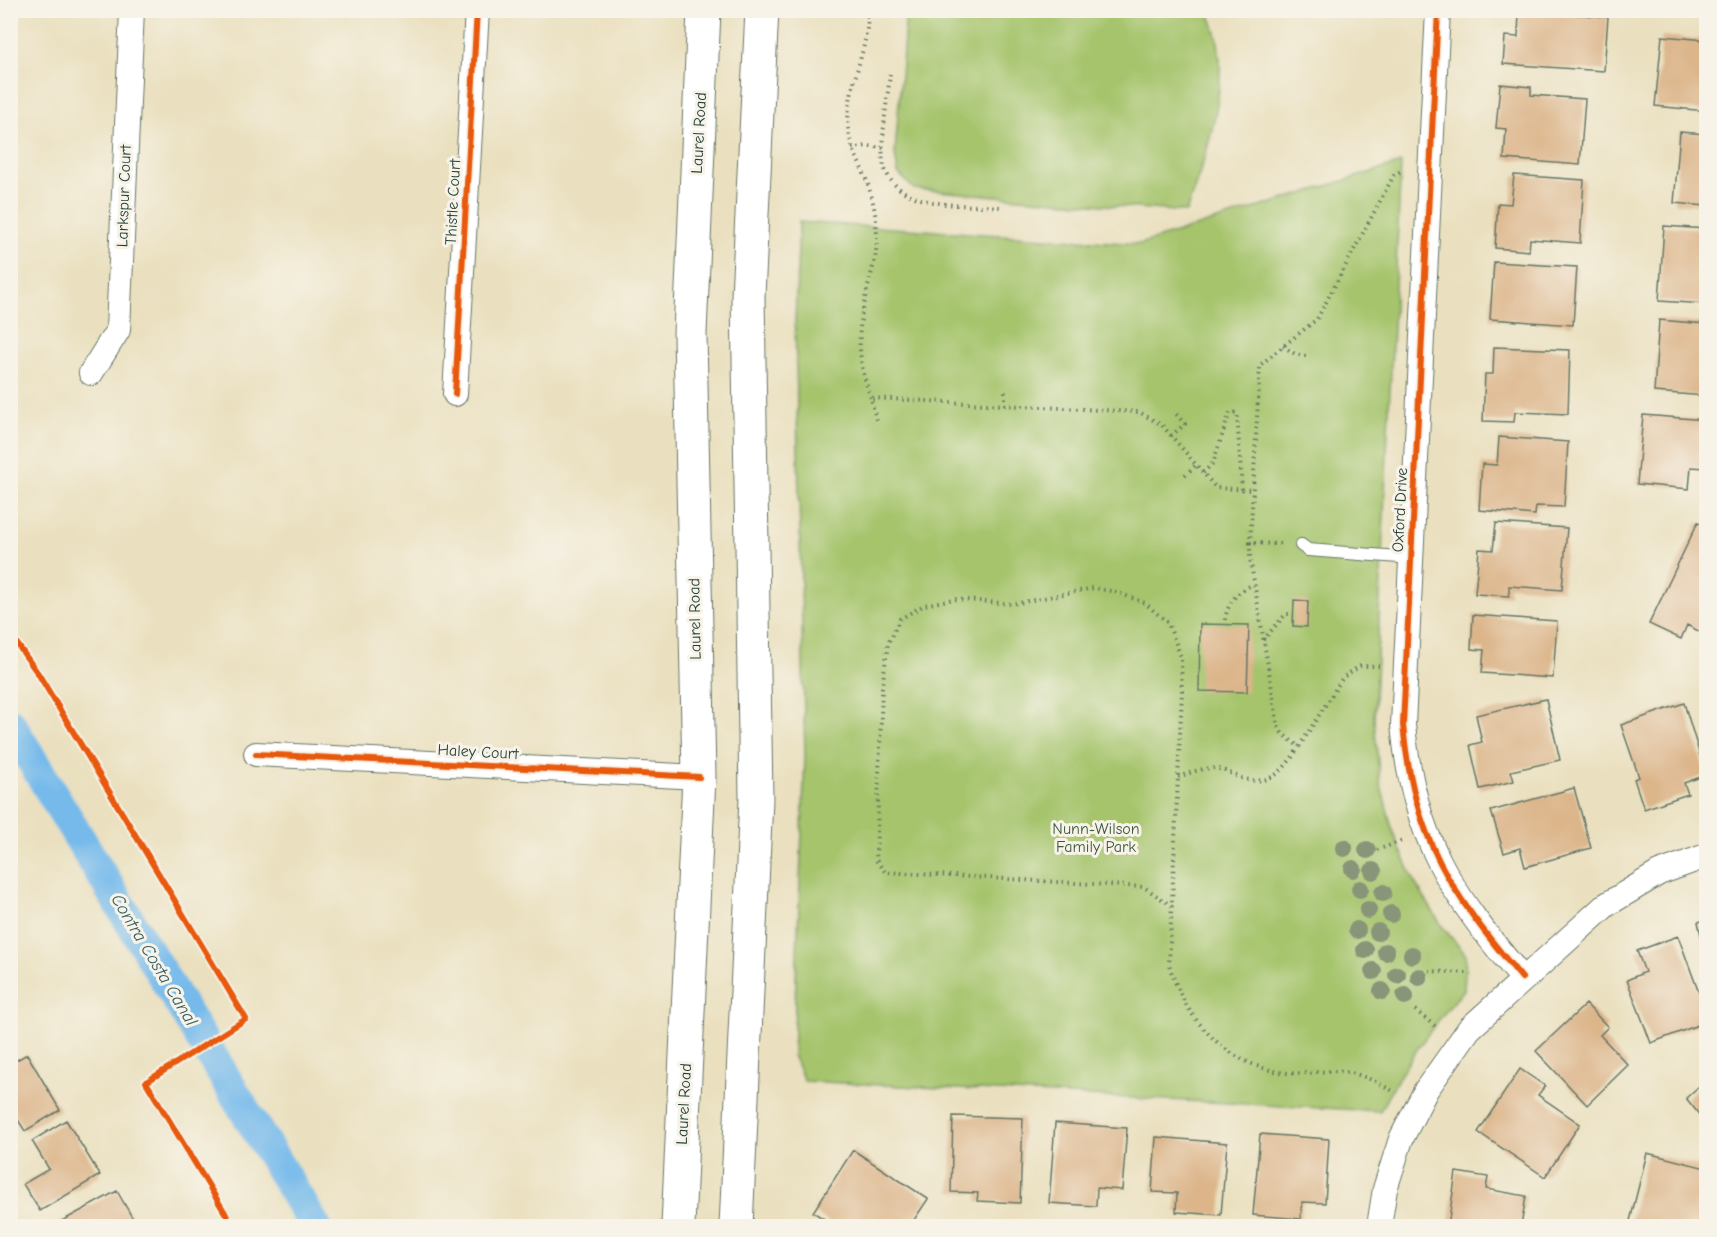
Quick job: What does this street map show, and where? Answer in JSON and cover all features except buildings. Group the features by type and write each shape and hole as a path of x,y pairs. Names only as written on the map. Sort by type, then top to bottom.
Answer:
{"main road":[{"name":"Laurel Road","path":"678,1227 699,777 690,333 704,10"},
{"path":"736,1227 756,799 748,296 762,10"}],"street":[{"name":"Larkspur Court","path":"91,373 118,330 132,10"},
{"name":"Thistle Court","path":"455,394 477,10"},
{"name":"Oxford Drive","path":"1438,10 1402,724 1407,772 1416,806 1439,865 1464,905 1522,978"},
{"name":"Haley Court","path":"256,754 699,777"},
{"path":"1379,1227 1385,1189 1401,1139 1426,1089 1469,1029 1522,978 1606,905 1659,873 1707,856"}],"lane":[{"path":"1301,546 1308,550 1412,558"}],"path":[{"path":"868,10 868,30 853,90 848,123 852,148 870,189 876,217 877,243 860,324 860,364 876,420"},
{"path":"890,74 884,165 892,183 905,195 922,200 1003,207"},
{"path":"852,148 868,146 884,148"},
{"path":"1299,747 1282,733 1278,726 1252,585 1250,543 1260,365 1317,319 1394,175 1404,170"},
{"path":"1283,346 1295,354 1310,357"},
{"path":"1005,389 1005,405"},
{"path":"870,398 1139,412 1155,420 1216,488 1253,490"},
{"path":"1203,473 1212,463 1230,412 1237,413 1242,490"},
{"path":"1171,436 1185,424 1175,413"},
{"path":"1185,475 1196,465"},
{"path":"1250,543 1284,544"},
{"path":"1225,620 1228,607 1234,597 1252,585"},
{"path":"1172,906 1144,887 885,872 876,860 882,688 888,643 900,619 924,605 954,598 1013,604 1094,588 1116,592 1145,603 1168,623 1181,657 1178,777 1172,906 1169,964 1185,1003 1206,1032 1246,1063 1289,1073 1350,1072 1393,1091"},
{"path":"1263,640 1286,614 1293,614"},
{"path":"1178,777 1205,769 1218,769 1244,779 1267,780 1279,774 1299,747 1342,677 1360,666 1380,666"},
{"path":"1377,850 1401,841"},
{"path":"1430,971 1468,973"},
{"path":"1415,1010 1436,1027"}],"green space":[{"path":"906,11 1208,11 1216,34 1220,59 1219,85 1210,138 1186,212 914,189 898,173 895,154"},
{"name":"Nunn-Wilson Family Park","path":"1401,163 1374,720 1380,782 1393,832 1415,883 1442,926 1466,955 1464,990 1418,1048 1380,1111 804,1081 793,1055 805,756 795,322 799,222 1140,244"}],"waterway":[{"name":"Contra Costa Canal","path":"10,724 315,1226"}],"cycle path":[{"path":"455,394 477,10"},
{"path":"1438,10 1403,725 1408,765 1416,801 1440,862 1475,918 1522,978"},
{"path":"10,634 39,675 246,1019 146,1082 233,1226"},
{"path":"256,754 699,777"}]}
